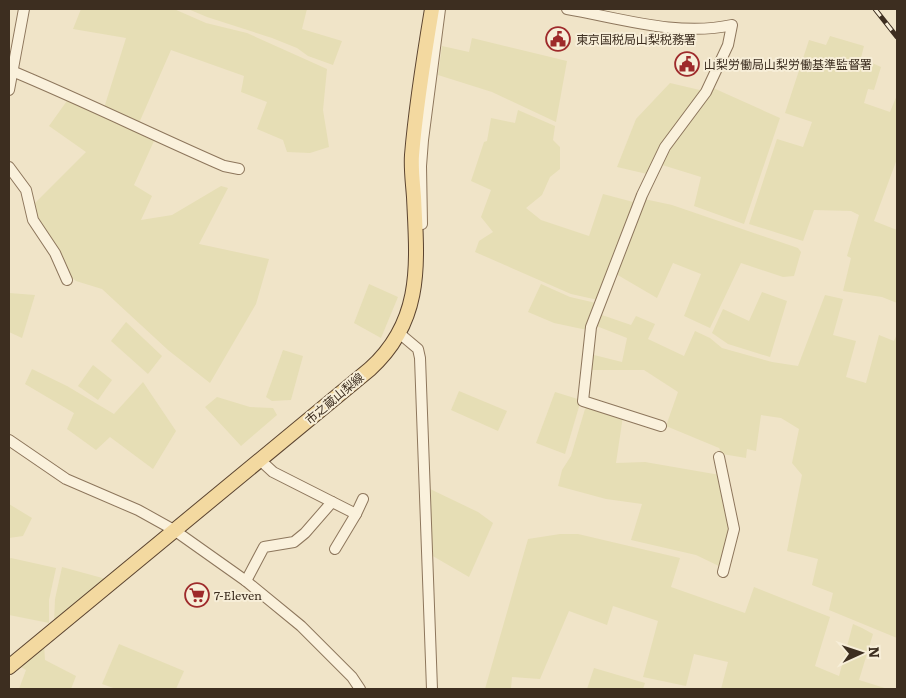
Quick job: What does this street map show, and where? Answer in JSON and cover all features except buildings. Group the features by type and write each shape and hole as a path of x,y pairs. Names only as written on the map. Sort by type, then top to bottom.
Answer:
{"main road":[{"name":"市之蔵山梨線","path":"9,667 382,358 399,333 409,312 415,285 412,157 423,60 432,9"}],"street":[{"path":"9,90 24,9"},
{"path":"422,233 421,166 423,140 440,9"},
{"path":"567,9 686,30 710,30 732,25 728,45 706,92 665,147 650,176 591,327 583,401 661,426"},
{"path":"12,71 216,162 238,169"},
{"path":"9,167 26,190 33,220 55,253 68,280"},
{"path":"399,333 418,349 420,358 432,689"},
{"path":"9,440 66,479 138,510 174,530 246,581 302,626 352,677 360,689"},
{"path":"719,457 734,529 723,572"},
{"path":"260,460 273,472 356,514"},
{"path":"335,549 363,499"},
{"path":"246,581 264,547 294,542 305,533 332,502"}],"shaded area":[{"path":"81,9 174,9 206,23 247,33 327,69 323,110 329,147 310,153 287,152 283,140 257,129 267,102 241,92 244,76 171,50 139,123 104,108 126,38 73,29"},
{"path":"188,9 307,9 302,29 342,41 333,65 308,56 297,48 272,38"},
{"path":"830,36 864,46 861,58 881,67 874,90 868,89 864,103 890,112 897,95 897,159 874,221 897,230 897,303 882,297 843,291 851,258 847,256 859,215 851,211 814,210 803,241 749,224 777,139 803,147 812,122 785,113 809,40 826,45"},
{"path":"472,38 567,61 556,122 492,92 438,75 442,46 469,52"},
{"path":"670,83 704,91 647,174 617,167 636,119"},
{"path":"711,87 780,118 744,224 694,206 701,177 659,164"},
{"path":"69,98 154,141 134,185 152,196 141,220 172,215 221,186 228,188 199,244 269,259 256,304 210,383 168,350 102,289 76,281 65,272 59,251 35,213 34,204 86,152 49,126"},
{"path":"518,110 555,126 553,140 560,147 560,169 550,177 542,195 526,208 541,220 589,236 603,194 637,203 598,300 571,294 475,252 479,241 493,232 481,217 491,190 471,181 484,142 487,141 491,118 515,123"},
{"path":"644,199 672,205 798,248 801,252 794,276 783,277 741,263 710,328 684,316 701,274 673,263 657,298 616,274"},
{"path":"369,284 398,297 381,338 354,323"},
{"path":"541,284 570,297 596,303 587,330 554,323 528,312"},
{"path":"762,292 787,301 770,357 728,344 712,333 723,309 749,321"},
{"path":"9,293 35,295 22,338 9,332"},
{"path":"825,295 843,299 833,335 856,341 846,377 866,383 879,335 894,341 897,334 897,638 829,610 833,593 812,585 818,559 787,551 802,475 792,463 799,429 781,418 761,415 756,451 747,449 746,458 722,454 719,448 666,426 678,392 644,370 590,370 590,354 622,362 627,338 594,325 599,314 631,325 636,316 655,324 648,339 684,356 695,331 710,338 722,348 772,362 798,366"},
{"path":"126,322 162,356 148,374 111,341"},
{"path":"283,350 303,356 291,400 272,401 266,397"},
{"path":"93,365 112,380 98,400 78,386"},
{"path":"32,369 67,386 114,414 143,382 176,431 153,469 110,437 96,450 67,429 74,413 25,384"},
{"path":"459,391 507,411 498,431 451,410"},
{"path":"555,392 581,400 565,454 536,443"},
{"path":"217,397 250,407 273,408 277,415 241,446 205,407"},
{"path":"589,406 623,416 616,463 645,462 720,475 729,527 721,567 696,555 631,540 642,504 606,499 558,486 562,470 571,456 585,409"},
{"path":"428,488 478,512 493,523 469,577 431,555"},
{"path":"9,504 32,518 23,536 9,538"},
{"path":"560,534 578,534 680,558 671,587 745,613 754,587 830,617 815,666 839,676 853,624 862,628 873,634 859,680 888,689 721,689 728,662 694,654 686,686 643,677 658,621 613,606 607,625 569,611 540,679 512,677 511,689 485,689 528,539"},
{"path":"9,559 56,568 49,600 49,623 9,615"},
{"path":"62,567 106,579 54,623 55,599"},
{"path":"44,644 45,660 76,676 71,689 19,689 26,670 17,665"},
{"path":"119,644 184,671 176,689 116,689 102,684"},
{"path":"594,668 645,683 643,689 587,689"}],"railway":[{"path":"875,9 897,37"}],"place":[{"name":"東京国税局山梨税務署","path":"558,39"},
{"name":"山梨労働局山梨労働基準監督署","path":"687,64"},
{"name":"7-Eleven","path":"197,595"}]}
